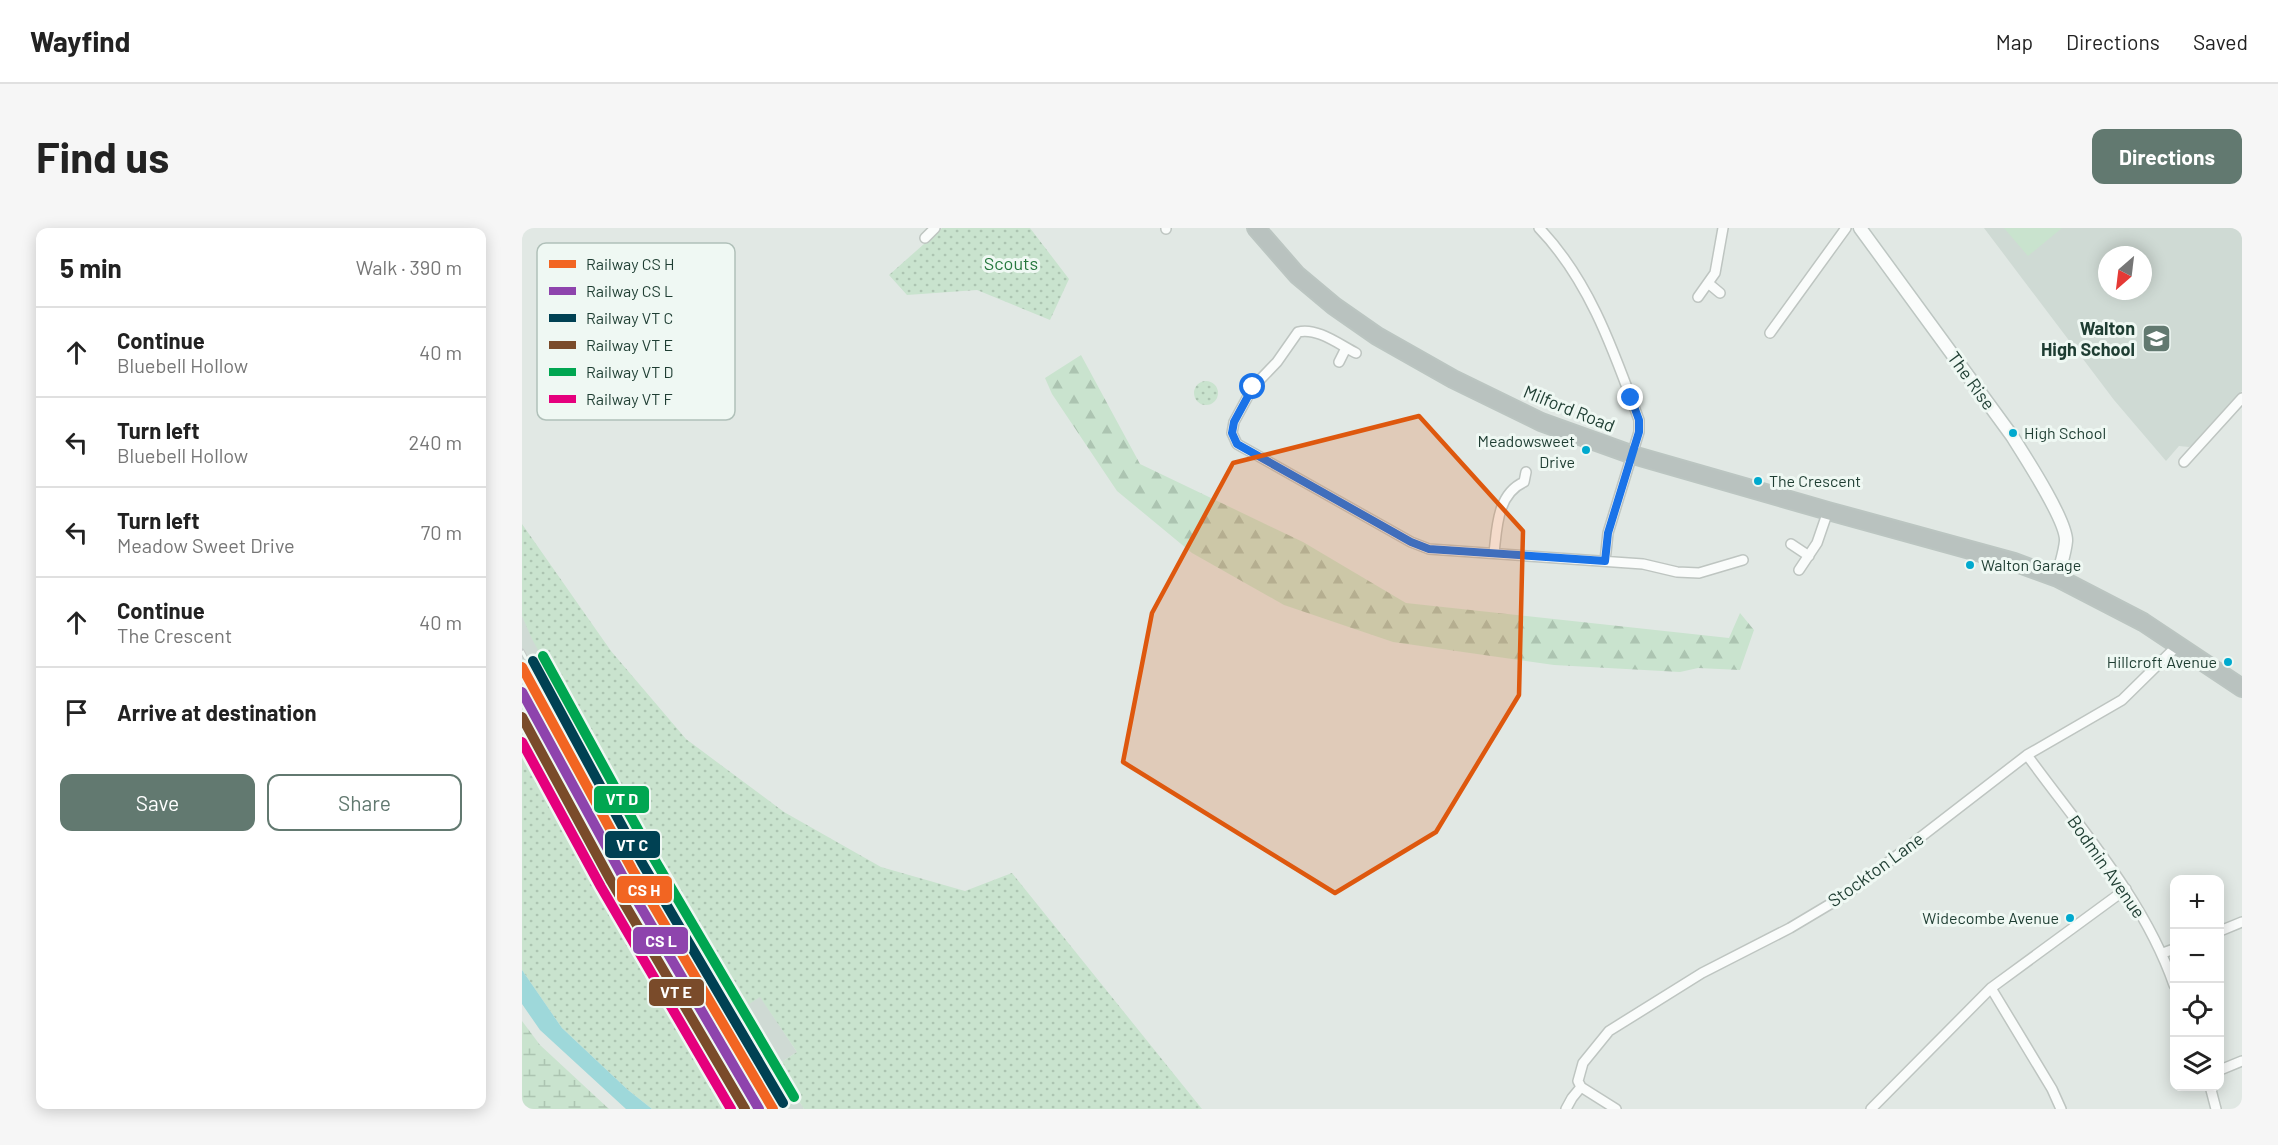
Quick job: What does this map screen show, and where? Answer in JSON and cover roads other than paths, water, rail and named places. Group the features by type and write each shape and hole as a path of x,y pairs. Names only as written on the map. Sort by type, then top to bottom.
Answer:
{"highway":[{"name":"Milford Road","path":"1264,231 1298,274 1320,294 1377,336 1453,379 1541,422 1633,455 2014,562 2058,578 2179,644 2242,688"}],"street":[{"path":"925,238 935,228"},
{"path":"1539,228 1573,268 1591,301 1639,420 1639,432 1633,455 1608,533 1605,561"},
{"path":"1698,297 1715,273 1723,228"},
{"path":"1770,333 1846,228"},
{"name":"The Rise","path":"1860,228 2012,436 2029,464 2059,518 2066,538 2058,578"},
{"path":"1708,283 1720,293"},
{"path":"1356,353 1319,334 1306,330 1298,332 1277,362 1261,377 1248,396 1234,422 1232,433 1237,444 1411,542 1429,549 1643,564 1677,572 1699,573 1743,560"},
{"path":"1340,363 1346,348"},
{"path":"2184,462 2242,398"},
{"path":"1494,553 1498,515 1515,486 1525,477 1533,489"},
{"path":"1799,570 1823,531 1828,511"},
{"path":"1791,544 1809,556"},
{"path":"1731,564 1735,574"},
{"name":"Stockton Lane","path":"1581,1087 1578,1081 1583,1063 1609,1031 1702,973 1790,928 1848,894 2027,755 2122,700 2179,644"},
{"name":"Bodmin Avenue","path":"2027,755 2126,890 2163,953 2174,983"},
{"path":"1871,1109 1991,988 2126,890"},
{"path":"2224,929 2242,922"},
{"path":"2163,953 2170,951"},
{"path":"1991,988 2052,1089 2061,1109"},
{"path":"2224,1068 2242,1061"},
{"path":"1566,1109 1581,1087 1616,1109"},
{"path":"2211,1091 2216,1109"}],"water":[{"path":"522,970 562,1028 628,1090 652,1109 626,1109 540,1030 522,1004"}],"railway":[{"path":"522,651 638,866 783,1109"}],"place":[{"name":"Walton High School","path":"2156,339"},
{"name":"High School","path":"2013,433"},
{"name":"Meadowsweet Drive","path":"1586,450"},
{"name":"The Crescent","path":"1758,481"},
{"name":"Walton Garage","path":"1970,565"},
{"name":"Hillcroft Avenue","path":"2228,662"},
{"name":"Widecombe Avenue","path":"2070,918"}],"park label":[{"name":"Scouts","path":"1011,264"}]}
